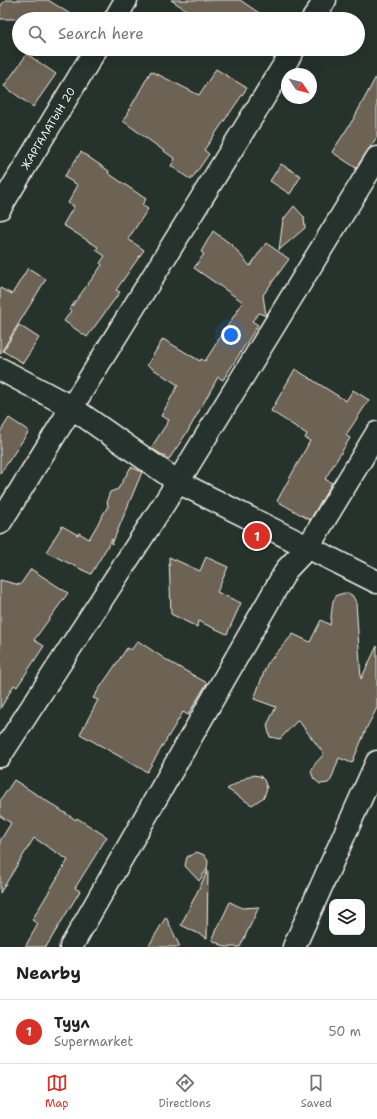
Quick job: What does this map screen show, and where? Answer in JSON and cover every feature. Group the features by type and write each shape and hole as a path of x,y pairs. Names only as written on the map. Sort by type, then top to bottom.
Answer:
{"street":[{"path":"118,12 126,0"},
{"path":"317,12 325,0"},
{"name":"ЖАРГАЛАТЫН 20","path":"0,208 92,56"},
{"path":"0,523 290,56"},
{"path":"0,756 178,482 377,158"},
{"path":"0,369 71,407 178,482 377,582"},
{"path":"71,947 287,569 308,547 377,432"},
{"path":"294,947 377,762"}],"building":[{"path":"5,0 48,0 67,12 12,12 12,19 0,19 0,7"},
{"path":"171,0 240,0 258,12 189,12"},
{"path":"26,56 30,56 56,74 33,107 4,86"},
{"path":"216,69 247,88 204,150 209,154 191,180 171,166 175,159 123,121 151,71 199,95"},
{"path":"377,75 377,137 356,168 332,152 354,118"},
{"path":"81,152 146,199 142,205 148,209 128,239 144,250 116,290 120,292 87,337 64,321 71,311 69,310 102,265 100,263 105,256 96,250 98,247 63,225 74,206 68,203 78,185 64,177"},
{"path":"281,164 301,176 290,194 270,181"},
{"path":"294,206 304,217 305,228 279,250 283,220"},
{"path":"213,231 232,245 250,266 266,243 289,259 263,295 266,316 259,313 252,321 258,325 223,380 218,377 188,431 169,459 151,448 169,420 161,416 178,385 147,365 163,339 200,361 201,359 205,361 243,302 194,268 204,254 201,252"},
{"path":"28,268 46,279 0,354 0,288 12,294"},
{"path":"19,325 39,338 23,363 3,351"},
{"path":"295,369 346,401 353,390 369,400 346,435 350,438 325,479 332,483 310,520 277,501 310,441 305,438 307,434 271,411"},
{"path":"9,418 29,431 0,474 0,432"},
{"path":"131,467 142,472 112,544 112,539 91,574 46,552 62,526 89,539 108,506 107,500 110,492 118,489"},
{"path":"169,557 200,571 206,557 228,567 217,592 241,603 227,634 198,621 197,627 171,614"},
{"path":"31,569 68,593 34,640 44,646 17,687 14,685 0,709 0,580 20,585"},
{"path":"345,593 352,595 356,602 361,679 377,646 377,708 352,763 339,758 331,780 328,783 320,784 314,779 311,772 314,765 324,754 298,720 280,739 270,737 267,725 276,707 254,699 267,664 293,634 310,642 321,620 330,625 333,601 337,595"},
{"path":"138,641 168,661 207,683 188,715 183,712 147,772 80,734 98,700 93,698 127,648 131,650"},
{"path":"251,775 260,776 264,780 267,788 264,797 252,805 227,789"},
{"path":"14,780 76,820 77,818 107,837 75,888 80,891 46,947 25,947 38,924 32,920 68,860 34,838 0,893 0,841 11,823 0,816 0,801"},
{"path":"197,852 204,855 208,861 207,869 199,881 185,866 187,857"},
{"path":"208,870 207,938 181,925"},
{"path":"230,902 242,908 259,907 240,947 225,947 212,940"},
{"path":"166,917 180,947 148,947"}],"place":[{"name":"Туул","path":"257,536"}]}
